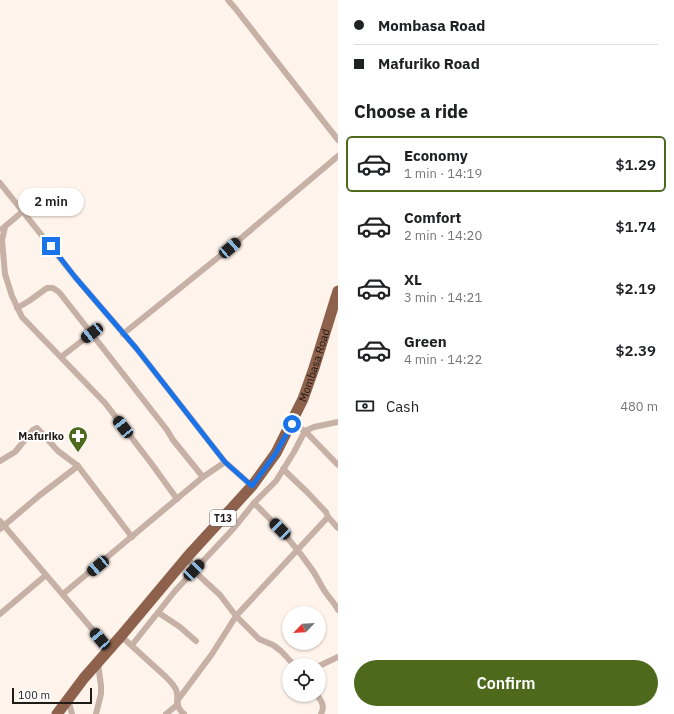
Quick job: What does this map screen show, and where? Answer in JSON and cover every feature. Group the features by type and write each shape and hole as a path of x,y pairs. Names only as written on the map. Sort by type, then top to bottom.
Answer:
{"highway":[{"name":"Mombasa Road","path":"57,714 68,698 188,556 252,486 276,453 292,424 314,368 338,291"}],"street":[{"path":"228,0 338,140"},
{"path":"123,334 220,256 338,156"},
{"path":"0,183 22,212 136,348 225,462 252,486"},
{"path":"22,212 2,229 5,274 17,308 22,317 105,403 177,499"},
{"path":"17,308 47,288 53,288 59,292 167,430 172,440 203,477"},
{"path":"61,357 92,333"},
{"path":"132,645 175,591 234,528 254,503 276,481 305,431 314,426 338,422"},
{"path":"292,424 305,431 338,465"},
{"path":"0,461 15,452 33,430 37,428 58,451 78,466 132,537"},
{"path":"63,594 203,477 225,462"},
{"path":"78,466 1,525 63,594 110,650"},
{"path":"283,469 326,512 328,517 338,528"},
{"path":"254,503 280,529 298,550 338,610"},
{"path":"166,714 177,703 212,654 236,616 328,517"},
{"path":"188,556 194,570 220,595 236,616 259,639 273,645 282,651 288,658"},
{"path":"0,614 46,575"},
{"path":"159,613 180,627 196,641"},
{"path":"121,636 172,684 177,694 177,703 184,714"},
{"path":"326,663 338,658"},
{"path":"96,714 101,694 98,662"},
{"path":"68,698 72,714"},
{"path":"321,714 323,709 322,702"}],"place":[{"name":"Mafuriko","path":"78,453"}],"route":[{"path":"51,246 75,277 136,348 225,462 252,486 276,453 292,424"}]}
